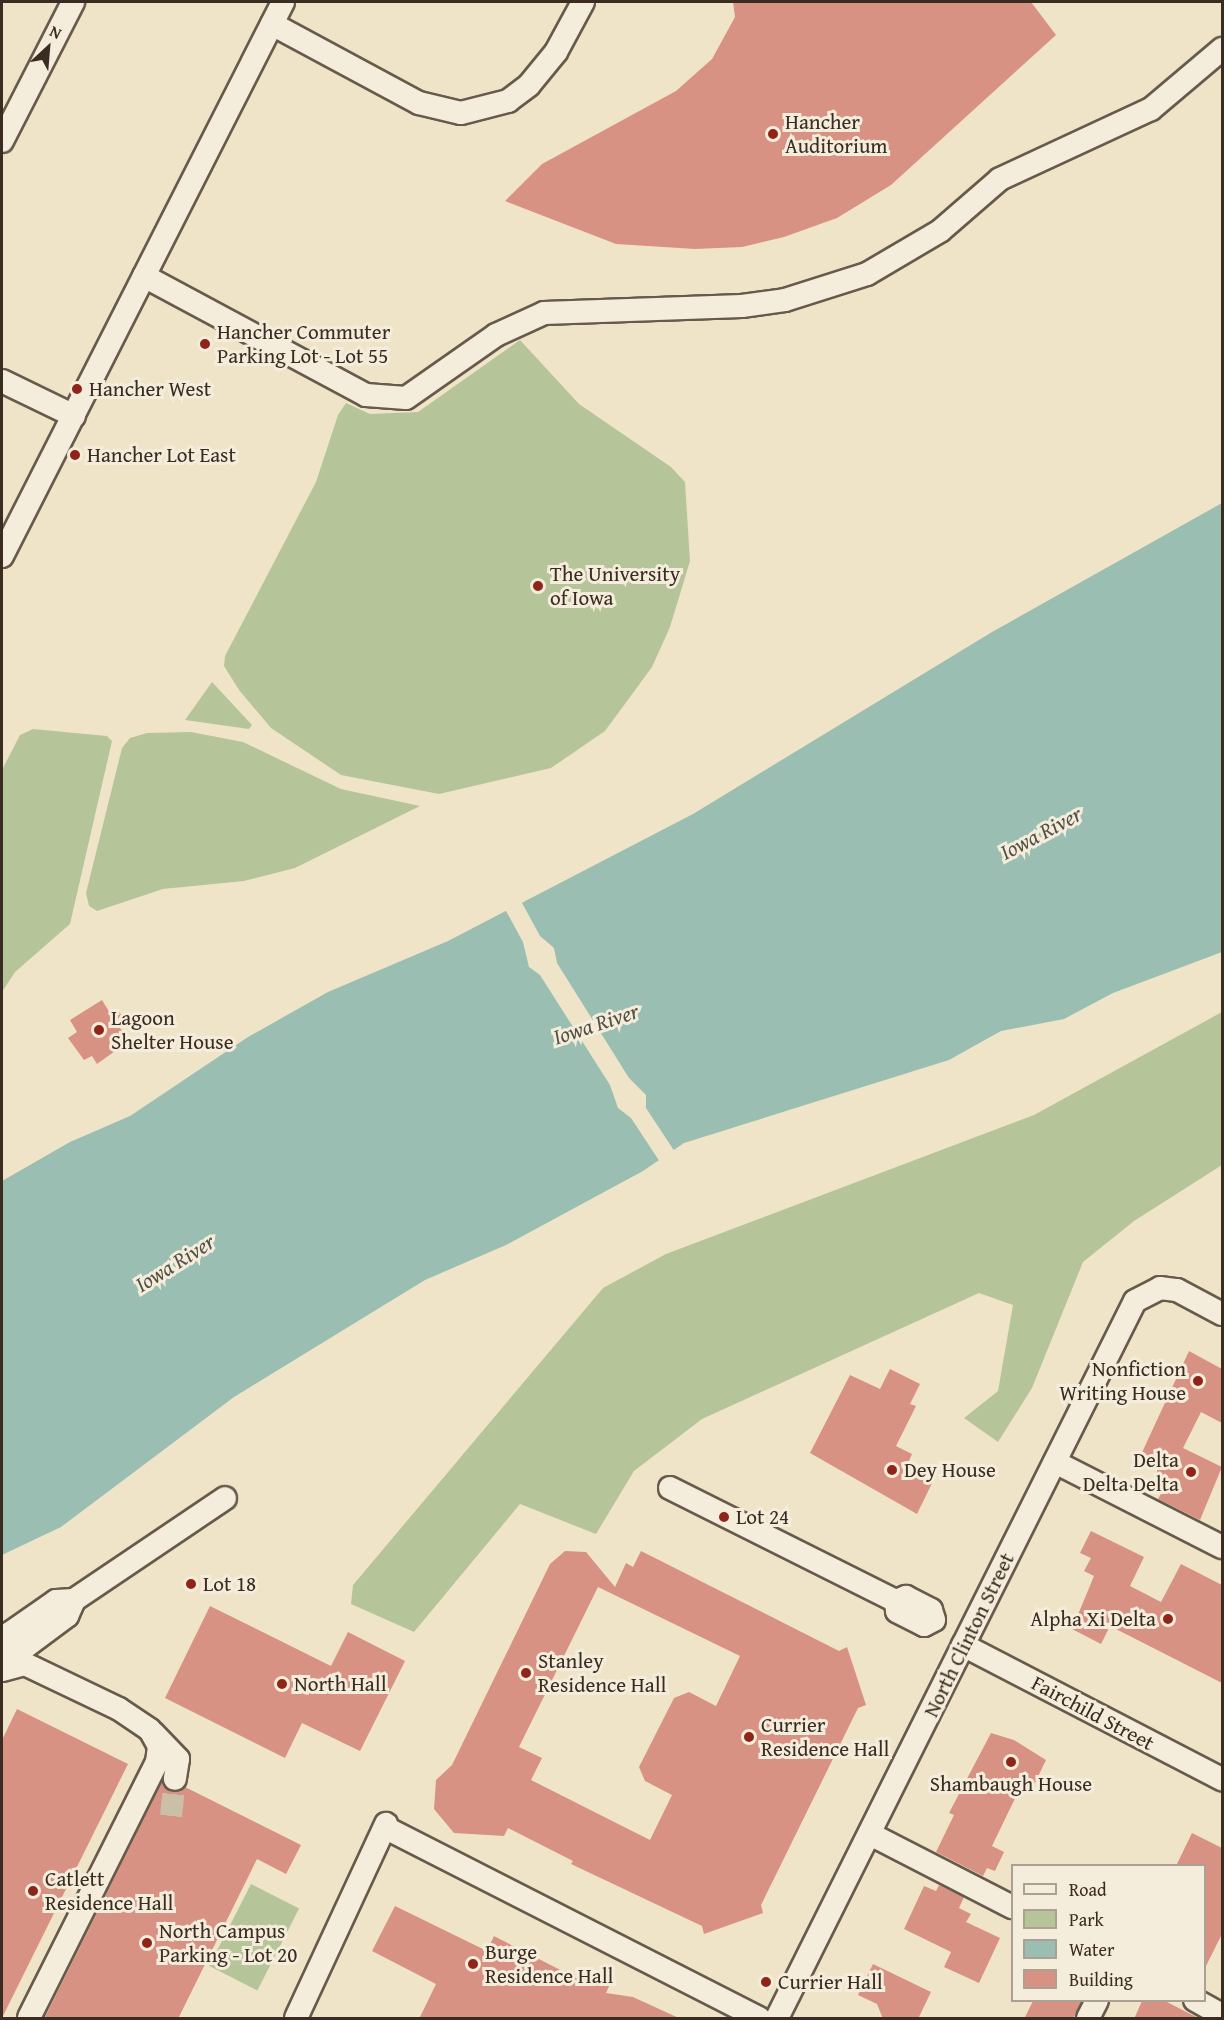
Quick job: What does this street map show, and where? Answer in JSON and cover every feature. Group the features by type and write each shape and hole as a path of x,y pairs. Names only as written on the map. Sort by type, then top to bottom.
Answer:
{"street":[{"path":"2,141 73,2"},
{"path":"2,556 283,2"},
{"path":"272,24 418,103 461,113 508,101 529,85 556,52 584,2"},
{"path":"144,276 366,395 406,398 496,335 544,313 742,306 785,300 867,274 940,231 1000,179 1151,109 1222,49"},
{"path":"2,381 74,416"},
{"name":"North Clinton Street","path":"777,2019 1135,1301 1160,1288 1185,1295 1222,1314"},
{"path":"1055,1462 1222,1547"},
{"name":"Fairchild Street","path":"670,1488 896,1601 897,1611 924,1625 934,1620 965,1642 1222,1779"},
{"path":"4,1663 67,1616 74,1600 225,1498"},
{"path":"4,1663 25,1664 119,1709 150,1730 178,1759 175,1779"},
{"path":"29,2019 157,1762 159,1746 150,1730"},
{"path":"296,2019 386,1826 759,2019"},
{"path":"870,1834 1011,1906"},
{"path":"1088,2019 1096,2002"},
{"path":"1197,2002 1222,2015"}],"green space":[{"path":"520,340 579,404 671,467 685,482 690,561 670,627 652,667 605,731 551,768 439,794 341,775 271,728 239,690 224,666 225,656 316,482 338,415 346,403 370,414 418,412"},
{"path":"212,682 252,725 249,729 185,720"},
{"path":"33,729 107,736 112,741 70,924 15,972 2,992 2,770 20,735"},
{"path":"191,732 243,742 341,789 420,806 295,868 244,881 163,889 97,911 89,906 86,893 122,748 130,738 147,733"},
{"path":"1222,1012 1222,1165 1134,1221 1083,1262 1032,1388 998,1442 964,1418 998,1391 1013,1305 979,1293 702,1419 634,1471 596,1534 520,1504 414,1632 351,1604 353,1585 603,1288 666,1254 1034,1115"},
{"path":"251,1884 299,1909 257,1990 209,1966"}],"water":[{"name":"Iowa River","path":"1222,503 1222,952 1113,993 1064,1019 1001,1031 949,1060 684,1143 643,1171 506,1245 425,1280 234,1397 61,1527 2,1555 2,1181 70,1142 130,1116 248,1037 328,992 448,941 693,814 992,632"}],"pier":[{"path":"521,901 540,936 554,948 557,963 629,1078 646,1095 646,1108 675,1152 660,1162 631,1118 618,1108 610,1085 540,975 529,967 523,942 505,909"}],"building":[{"name":"Hancher Auditorium","path":"733,2 1031,2 1056,35 891,185 837,218 784,237 742,247 695,249 616,244 505,201 542,164 676,91 712,59 735,17"},
{"name":"Lagoon Shelter House","path":"102,1000 110,1013 117,1009 128,1024 120,1028 129,1041 97,1064 92,1056 84,1060 68,1038 77,1032 70,1020"},
{"path":"1189,1351 1222,1369 1222,1423 1201,1412 1183,1448 1222,1467 1200,1520 1158,1499 1162,1492 1157,1470 1138,1461"},
{"path":"890,1369 920,1384 910,1404 916,1406 896,1446 912,1454 908,1463 935,1477 917,1514 810,1453 850,1375 880,1389"},
{"path":"1091,1531 1144,1557 1130,1586 1161,1602 1181,1564 1222,1585 1222,1683 1110,1626 1101,1644 1072,1629 1094,1576 1084,1571 1091,1558 1080,1553"},
{"name":"Currier Residence Hall","path":"565,1551 586,1552 615,1587 626,1563 633,1567 641,1551 839,1651 847,1647 866,1705 858,1708 761,1905 763,1913 704,1934 702,1926 571,1864 573,1861 508,1828 504,1836 454,1833 434,1809 436,1780 452,1765 550,1564","holes":["598,1587 740,1656 716,1706 689,1692 674,1698 639,1767 645,1781 672,1795 650,1840 531,1780 542,1758 519,1747"]},
{"name":"North Hall","path":"210,1606 331,1666 348,1632 405,1661 360,1751 302,1723 285,1758 165,1698"},
{"name":"Catlett Residence Hall","path":"17,1709 128,1764 2,2018 2,1740"},
{"path":"991,1733 1014,1740 1046,1760 1033,1787 1023,1782 992,1846 1004,1852 995,1871 987,1868 983,1876 936,1852 954,1815 949,1813"},
{"name":"North Campus Parking - Lot 20","path":"162,1782 167,1790 185,1787 301,1845 286,1874 257,1859 178,2019 44,2019"},
{"path":"1192,1833 1222,1848 1222,1934 1206,1966 1206,1864 1177,1864"},
{"path":"939,1885 964,1897 959,1908 971,1914 966,1922 1000,1938 979,1983 944,1967 951,1952 904,1929 924,1886 936,1891"},
{"name":"Burge Residence Hall","path":"395,1906 487,1951 494,1936 580,1980 586,1969 611,1982 606,1993 633,1997 681,2019 419,2019 436,1984 372,1951"},
{"path":"873,1964 931,1992 918,2019 883,2019 877,2004 858,1995"},
{"path":"1032,2002 1082,2002 1073,2019 1024,2019"},
{"path":"1142,2002 1167,2002 1200,2019 1134,2019"}],"tunnel":[{"path":"171,1816 175,1779"}],"place":[{"name":"Hancher Auditorium","path":"773,134"},
{"name":"Hancher Commuter Parking Lot - Lot 55","path":"205,344"},
{"name":"Hancher West","path":"77,389"},
{"name":"Hancher Lot East","path":"75,455"},
{"name":"The University of Iowa","path":"538,586"},
{"name":"Lagoon Shelter House","path":"99,1030"},
{"name":"Nonfiction Writing House","path":"1198,1381"},
{"name":"Dey House","path":"892,1470"},
{"name":"Delta Delta Delta","path":"1191,1472"},
{"name":"Lot 24","path":"724,1517"},
{"name":"Lot 18","path":"191,1584"},
{"name":"Alpha Xi Delta","path":"1168,1619"},
{"name":"Stanley Residence Hall","path":"526,1673"},
{"name":"North Hall","path":"282,1684"},
{"name":"Currier Residence Hall","path":"749,1737"},
{"name":"Shambaugh House","path":"1011,1762"},
{"name":"Catlett Residence Hall","path":"33,1891"},
{"name":"North Campus Parking - Lot 20","path":"147,1943"},
{"name":"Burge Residence Hall","path":"473,1964"},
{"name":"Currier Hall","path":"766,1982"}]}
